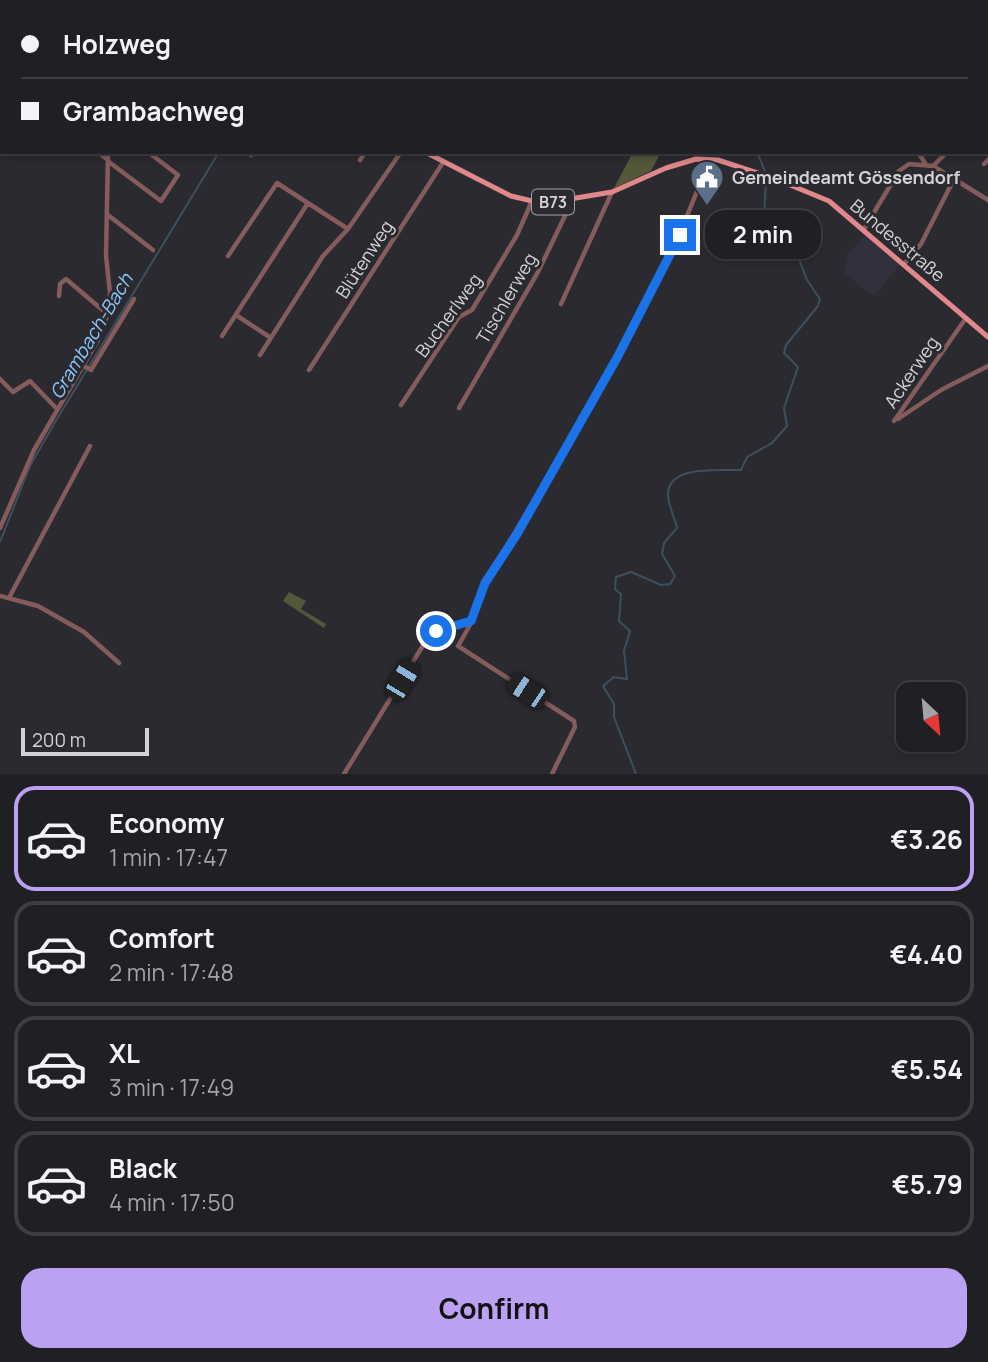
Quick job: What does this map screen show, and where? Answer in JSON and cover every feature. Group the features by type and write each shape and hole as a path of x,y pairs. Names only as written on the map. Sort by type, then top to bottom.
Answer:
{"main road":[{"name":"Bundesstraße","path":"428,154 442,164 511,196 532,201 573,199 612,192 701,155 772,178 817,194 905,263 988,337"}],"street":[{"path":"100,154 161,201 178,175 151,154"},
{"path":"0,528 34,450 57,409 86,368 107,314 110,293 106,256 108,154"},
{"path":"360,160 364,154"},
{"path":"260,355 323,256 348,229 400,154"},
{"path":"913,164 919,154 926,164"},
{"path":"933,166 945,154"},
{"path":"552,774 575,727 573,721 458,646 471,621 485,583 517,534 625,343 680,235 710,158"},
{"name":"Blütenweg","path":"309,370 442,164"},
{"path":"864,229 899,171 913,164 933,166 988,200"},
{"path":"905,263 920,244 954,180"},
{"path":"228,256 274,184 280,185 348,229"},
{"path":"561,304 612,192"},
{"name":"Tischlerweg","path":"459,408 538,272 573,199"},
{"name":"Bucherlweg","path":"401,405 459,317 472,310 517,235 532,201"},
{"path":"222,336 308,204"},
{"path":"108,214 153,250"},
{"path":"59,296 60,284 66,279 107,314"},
{"path":"86,368 92,370 134,299"},
{"path":"236,315 271,338"},
{"name":"Ackerweg","path":"966,318 894,421 941,390 988,366"},
{"path":"0,379 13,392 30,380 57,409"},
{"path":"10,596 90,446"},
{"path":"0,596 10,596 37,606 84,632 119,663"},
{"path":"344,774 430,634 471,621"}],"shaded area":[{"path":"866,233 901,263 874,296 844,273 847,256"}],"green space":[{"path":"632,154 660,154 651,171 614,188"},
{"path":"289,592 306,601 301,609 326,624 324,628 283,601"}],"waterway":[{"name":"Grambach-Bach","path":"0,542 30,466 218,154"},
{"path":"758,154 766,174"},
{"path":"636,774 614,717 614,704 603,686 614,677 627,679 624,651 630,631 619,621 621,594 615,589 616,577 631,572 661,585 670,584 675,576 662,554 664,543 677,528 668,499 670,485 676,478 697,471 741,470 747,457 772,443 787,426 784,408 798,367 784,353 786,345 818,306 820,299 807,280 799,259 770,235 764,220 766,179"}],"place":[{"name":"Gemeindeamt Gössendorf","path":"707,207"}],"route":[{"path":"436,631 471,621 485,583 517,534 618,356 680,235"}]}
